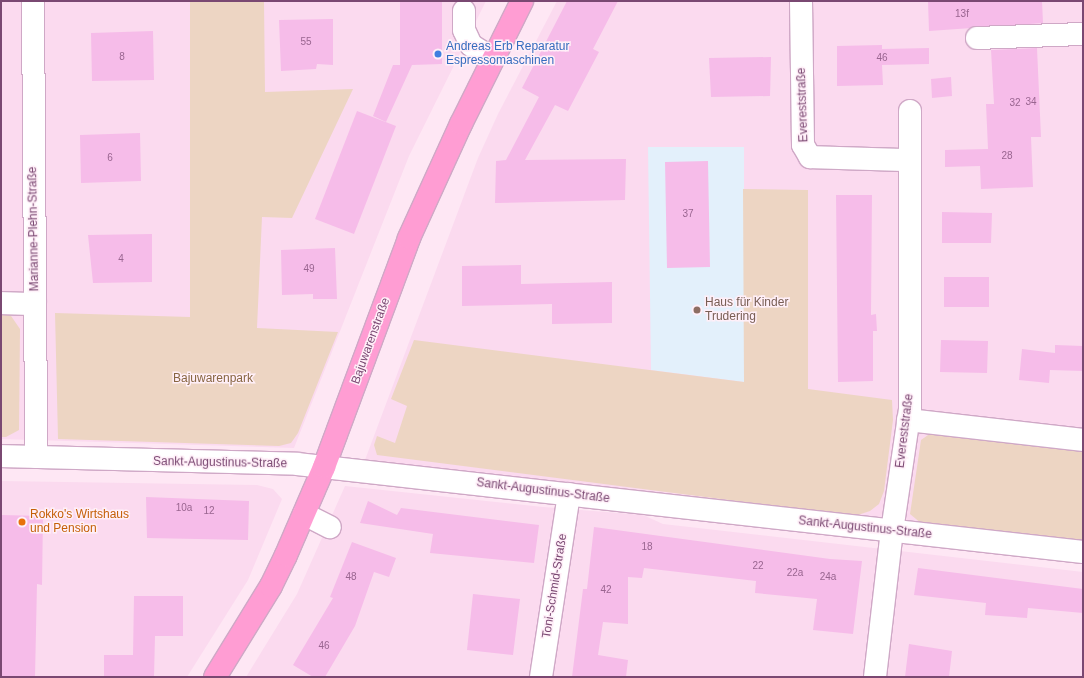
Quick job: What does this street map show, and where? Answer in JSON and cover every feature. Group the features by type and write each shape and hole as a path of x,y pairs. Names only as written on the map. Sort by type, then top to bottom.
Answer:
{"main road":[{"name":"Bajuwarenstraße","path":"215,677 271,586 304,514 324,467 410,238 492,58 522,1"}],"street":[{"name":"Marianne-Plehn-Straße","path":"33,1 36,457"},
{"name":"Evereststraße","path":"801,1 803,146 810,157 908,160"},
{"path":"464,11 464,30 471,45 492,58"},
{"path":"977,38 1083,34"},
{"name":"Evereststraße","path":"875,677 892,531 908,420 908,160 910,112"},
{"path":"1,303 35,304"},
{"path":"908,420 1083,440"},
{"name":"Sankt-Augustinus-Straße","path":"1,456 324,467 1083,552"},
{"name":"Toni-Schmid-Straße","path":"542,677 569,494"},
{"path":"304,514 330,527"}],"shaded area":[{"path":"1,1 486,1 409,156 294,448 1,439"},
{"path":"557,1 1083,1 1083,544 365,460 478,158 498,114"},
{"name":"Haus für Kinder Trudering","path":"648,147 744,147 744,382 651,370"},
{"path":"1,481 257,485 273,489 282,499 248,580 187,677 1,677"},
{"path":"345,486 543,507 643,515 663,524 1083,572 1083,677 246,677 297,594"}],"green space":[{"name":"Bajuwarenpark","path":"190,1 264,1 265,92 353,89 292,218 262,217 257,328 338,332 298,433 291,443 279,446 58,439 55,313 190,317"},
{"path":"743,189 808,190 808,389 892,400 893,420 884,491 879,504 870,511 855,516 377,455 374,445 377,436 395,443 407,406 391,399 414,340 744,382"},
{"path":"1,313 9,313 20,329 19,430 6,437 1,437"},
{"path":"931,433 1083,450 1083,543 922,524 910,514 921,440"}],"building":[{"path":"400,1 442,1 442,64 412,65 386,122 373,116 393,65 400,65"},
{"path":"567,1 618,1 593,49 599,52 568,111 555,105 525,160 626,159 625,200 495,203 496,161 506,160 539,97 522,88"},
{"path":"928,1 1042,1 1043,23 929,31"},
{"path":"333,19 333,65 317,64 316,69 281,71 279,20"},
{"path":"153,31 154,80 92,81 91,33"},
{"path":"882,45 882,49 929,48 929,64 882,65 883,85 837,86 837,46"},
{"path":"1037,48 1041,137 1031,137 1033,187 981,189 980,166 945,167 945,150 988,149 986,104 994,104 991,50"},
{"path":"771,57 770,96 711,97 709,58"},
{"path":"951,77 952,96 932,98 931,79"},
{"path":"357,111 396,126 354,234 315,219"},
{"path":"140,133 141,181 81,183 80,135"},
{"path":"708,161 710,267 667,268 665,162"},
{"path":"836,195 872,195 871,315 876,314 877,331 873,331 873,381 838,382"},
{"path":"942,212 992,213 991,243 942,243"},
{"path":"152,234 152,282 93,283 88,235"},
{"path":"335,248 337,299 313,299 313,294 282,295 281,250"},
{"path":"521,265 521,284 612,282 612,323 552,324 552,304 462,306 462,266"},
{"path":"944,277 989,277 989,307 944,307"},
{"path":"941,340 988,341 987,373 940,372"},
{"path":"1055,345 1083,346 1083,371 1050,370 1049,383 1019,380 1022,349 1055,353"},
{"path":"146,497 249,501 248,540 147,538"},
{"path":"368,501 397,515 401,508 539,525 534,563 430,553 433,534 360,523"},
{"path":"1,515 43,516 42,585 37,584 35,677 1,677"},
{"path":"594,527 830,559 862,561 853,634 813,630 817,599 755,593 756,581 644,568 642,578 628,577 628,624 603,622 598,655 628,660 626,677 572,677 583,589 587,589"},
{"path":"352,542 396,558 389,577 374,572 355,626 325,677 313,677 293,665 333,598 330,597"},
{"path":"918,568 1083,589 1083,613 1028,608 1027,618 985,615 986,603 914,595"},
{"path":"473,594 520,599 513,655 467,650"},
{"path":"134,596 183,596 183,636 155,636 154,677 104,677 104,655 133,655"},
{"path":"909,644 952,651 949,677 905,677"}],"place":[{"name":"Andreas Erb Reparatur Espressomaschinen","path":"438,54"},
{"name":"Haus für Kinder Trudering","path":"697,310"},
{"name":"Rokko's Wirtshaus und Pension","path":"22,522"}]}
